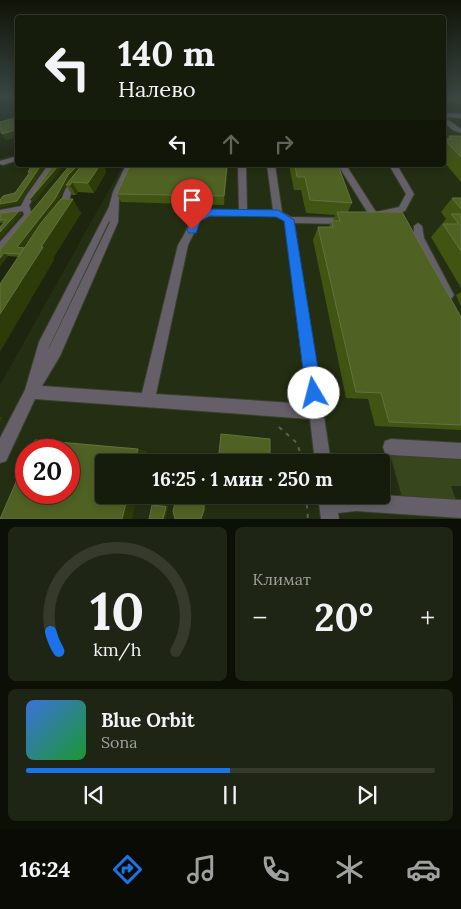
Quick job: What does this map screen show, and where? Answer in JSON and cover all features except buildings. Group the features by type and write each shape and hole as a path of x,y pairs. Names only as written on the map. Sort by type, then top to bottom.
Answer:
{"lane":[{"path":"448,121 455,129 461,131"},
{"path":"3,162 15,159"},
{"path":"0,249 30,211 28,198 51,167"},
{"path":"58,217 62,209 65,192 78,173 87,167"},
{"path":"0,455 31,392 55,351 114,222 111,209 113,198 129,167"},
{"path":"242,167 242,214"},
{"path":"272,167 278,213"},
{"path":"343,167 366,217"},
{"path":"147,400 183,245 196,220 208,212 242,214 278,213 289,220 395,216 402,209 410,194 394,167"},
{"path":"0,213 30,211"},
{"path":"289,220 322,454"},
{"path":"418,226 419,238 452,304"},
{"path":"31,392 316,412"},
{"path":"391,447 461,451"},
{"path":"329,507 356,502 461,509"}],"path":[{"path":"279,427 297,443 300,454"},
{"path":"307,504 308,519"}],"shaded area":[{"path":"446,121 461,121 461,519 0,519 0,385 122,167 446,167"},
{"path":"15,154 15,167 78,167 0,266 0,228 3,224 0,224 0,158"},
{"path":"390,455 461,459 461,486 451,486 456,500 402,497"}],"route":[{"path":"192,230 196,220 208,212 242,214 278,213 289,220 314,393"}]}
